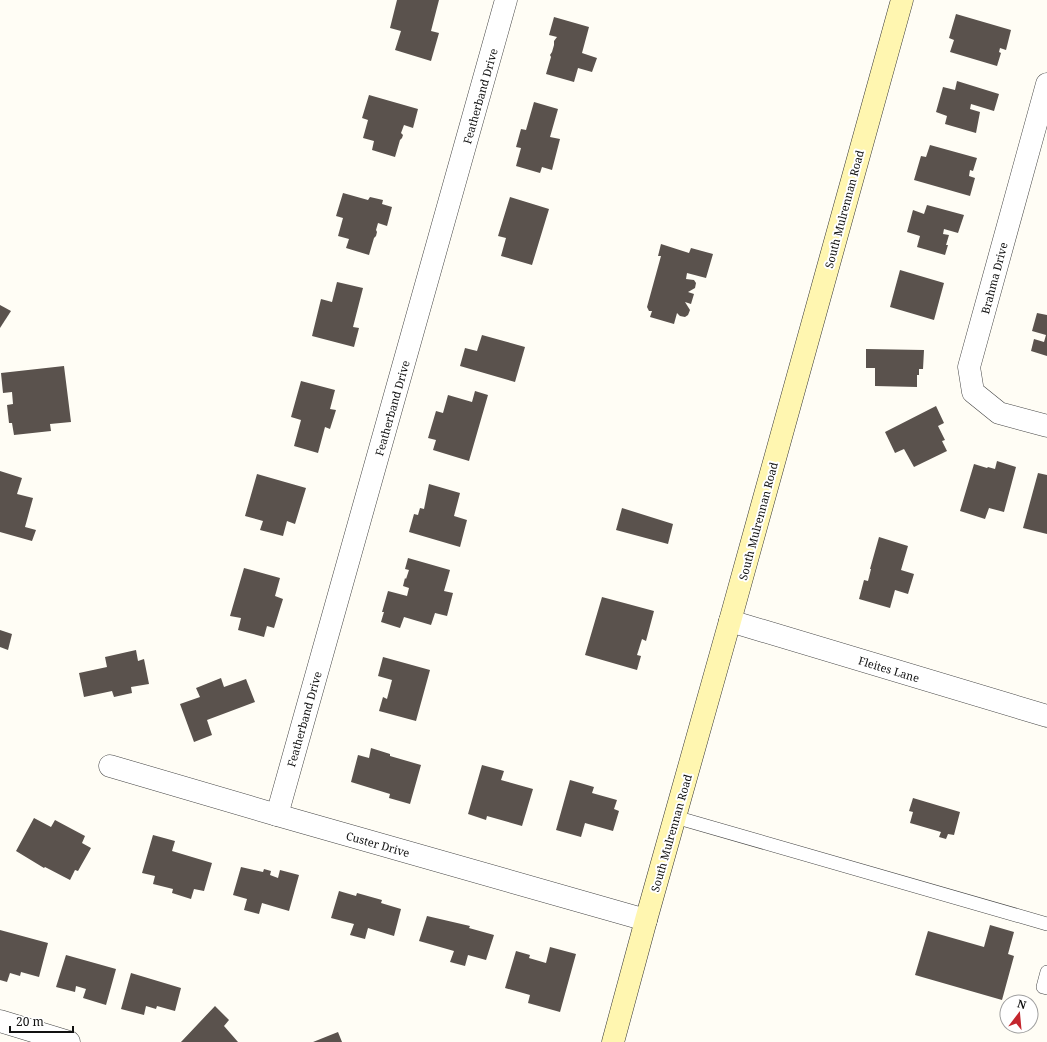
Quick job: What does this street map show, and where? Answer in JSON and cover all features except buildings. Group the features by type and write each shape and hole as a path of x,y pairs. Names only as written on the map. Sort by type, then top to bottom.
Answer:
{"street":[{"name":"Featherband Drive","path":"278,815 506,0"},
{"name":"South Mulrennan Road","path":"613,1042 902,0"},
{"name":"Brahma Drive","path":"1047,84 969,367 973,392 999,413 1047,426"},
{"name":"Fleites Lane","path":"730,621 1047,716"},
{"name":"Custer Drive","path":"110,766 646,920"},
{"path":"0,1021 69,1042"}],"lane":[{"path":"675,817 1047,924"},
{"path":"1047,972 1043,987 1047,988"}]}
